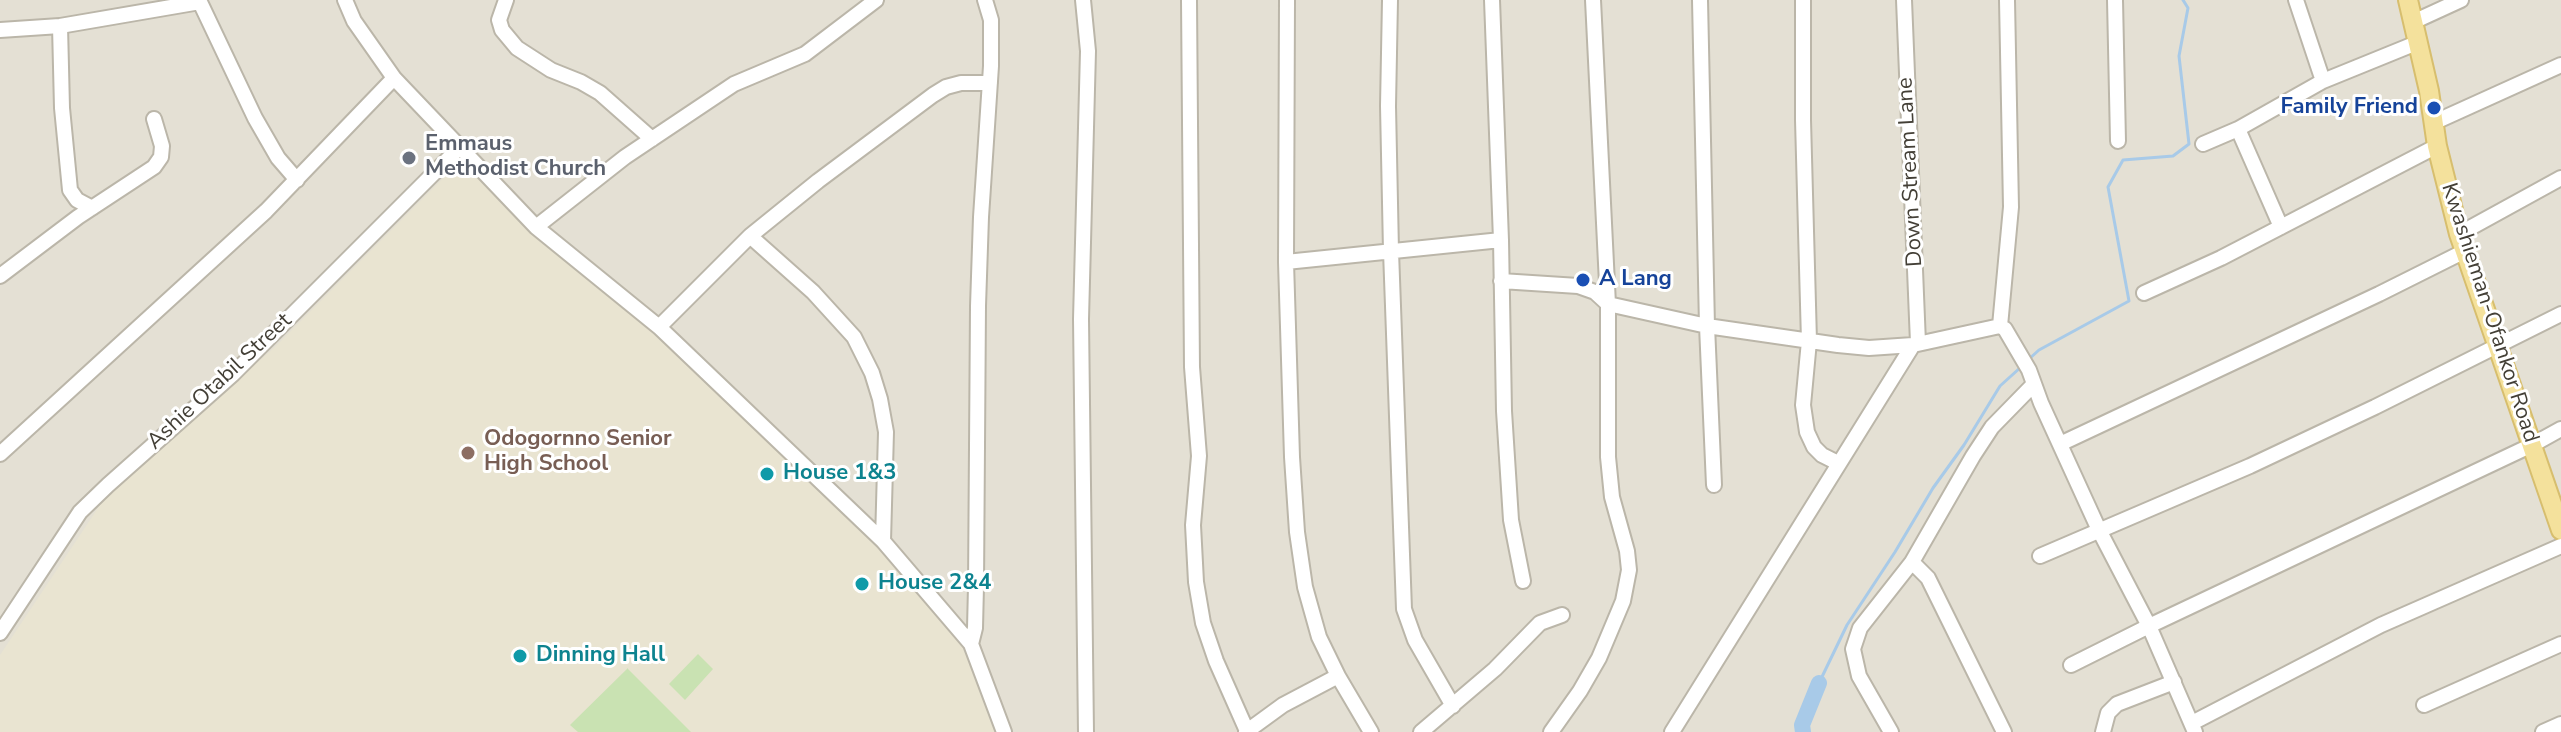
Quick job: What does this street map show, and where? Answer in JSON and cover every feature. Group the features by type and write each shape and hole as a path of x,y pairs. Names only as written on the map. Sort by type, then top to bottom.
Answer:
{"main road":[{"name":"Kwashieman-Ofankor Road","path":"2408,0 2435,122 2437,146 2462,242 2561,530"}],"street":[{"path":"345,0 354,21 394,78 536,227 659,327 883,541 971,644 1004,732"},
{"path":"506,0 499,20 502,30 517,48 551,70 600,93 652,139"},
{"path":"536,227 625,157 734,84 805,54 876,0"},
{"path":"971,644 976,586 978,306 990,83 991,20 985,0"},
{"path":"1083,0 1088,51 1081,319 1086,732"},
{"path":"1189,0 1192,367 1199,456 1193,525 1196,582 1203,623 1246,731 1283,705 1338,676"},
{"path":"1287,0 1286,262 1297,532 1305,587 1316,625 1338,676 1371,732"},
{"path":"1390,0 1388,106 1391,251 1404,609 1415,640 1453,706"},
{"path":"1492,0 1504,411 1511,520 1523,581"},
{"path":"1551,732 1599,658 1621,606 1629,570 1612,497 1608,457 1608,304 1593,0"},
{"path":"1700,0 1707,326 1714,485"},
{"path":"1803,0 1809,341 1803,405 1807,432 1814,447 1838,463"},
{"name":"Down Stream Lane","path":"1904,0 1915,344"},
{"path":"2000,326 2011,207 2007,0"},
{"path":"2115,0 2118,141"},
{"path":"2296,0 2323,81"},
{"path":"2413,22 2461,0"},
{"path":"0,30 60,26 199,1 255,118 278,158 297,180"},
{"path":"60,26 62,108 70,190 77,200 92,208"},
{"path":"2203,144 2238,129 2323,81 2419,42"},
{"path":"2435,122 2561,65"},
{"path":"0,452 251,225 394,78"},
{"path":"659,327 750,236 933,95 961,83 990,83"},
{"path":"0,276 71,222 154,167 161,157 162,146 154,119"},
{"path":"2238,129 2281,227"},
{"path":"2144,293 2221,258 2437,146"},
{"name":"Ashie Otabil Street","path":"0,633 80,512 233,374 460,147"},
{"path":"2060,444 2379,294 2561,178"},
{"path":"750,236 836,316 854,337 872,373 886,432 883,541"},
{"path":"1286,262 1501,240"},
{"path":"1501,281 1578,286 1595,292 1608,304 1707,326 1869,348 1915,344 2000,326 2005,329 2032,377 2099,530 2149,626 2194,727 2381,625 2561,546"},
{"path":"2040,556 2250,466 2561,314"},
{"path":"1672,732 1915,344"},
{"path":"1891,732 1859,676 1853,649 1860,628 1912,562 1979,446 2032,377"},
{"path":"2071,665 2561,429"},
{"path":"1912,562 1928,578 2004,732"},
{"path":"1421,732 1495,669 1540,623 1562,615"},
{"path":"2424,705 2561,644"},
{"path":"2103,732 2108,713 2117,704 2174,682"},
{"path":"2543,732 2561,724"}],"shaded area":[{"path":"0,0 2561,0 2561,732 0,732"},
{"name":"Odogornno Senior High School","path":"462,159 521,224 642,321 742,412 901,572 963,647 995,732 0,732 0,655 108,493 275,347"}],"green space":[{"path":"698,654 713,669 685,700 669,684"},
{"path":"628,668 691,732 578,732 570,725"}],"waterway":[{"path":"2029,359 2039,350 2129,301 2108,187 2123,160 2173,156 2189,144 2179,56 2188,8 2183,0"},
{"path":"1819,683 1847,625 1933,488 2000,386 2021,367"},
{"path":"1803,732 1802,725 1819,683"}],"place":[{"name":"Family Friend","path":"2434,108"},
{"name":"Emmaus Methodist Church","path":"409,158"},
{"name":"A Lang","path":"1583,280"},
{"name":"Odogornno Senior High School","path":"468,453"},
{"name":"House 1&3","path":"767,474"},
{"name":"House 2&4","path":"862,584"},
{"name":"Dinning Hall","path":"520,656"}]}
